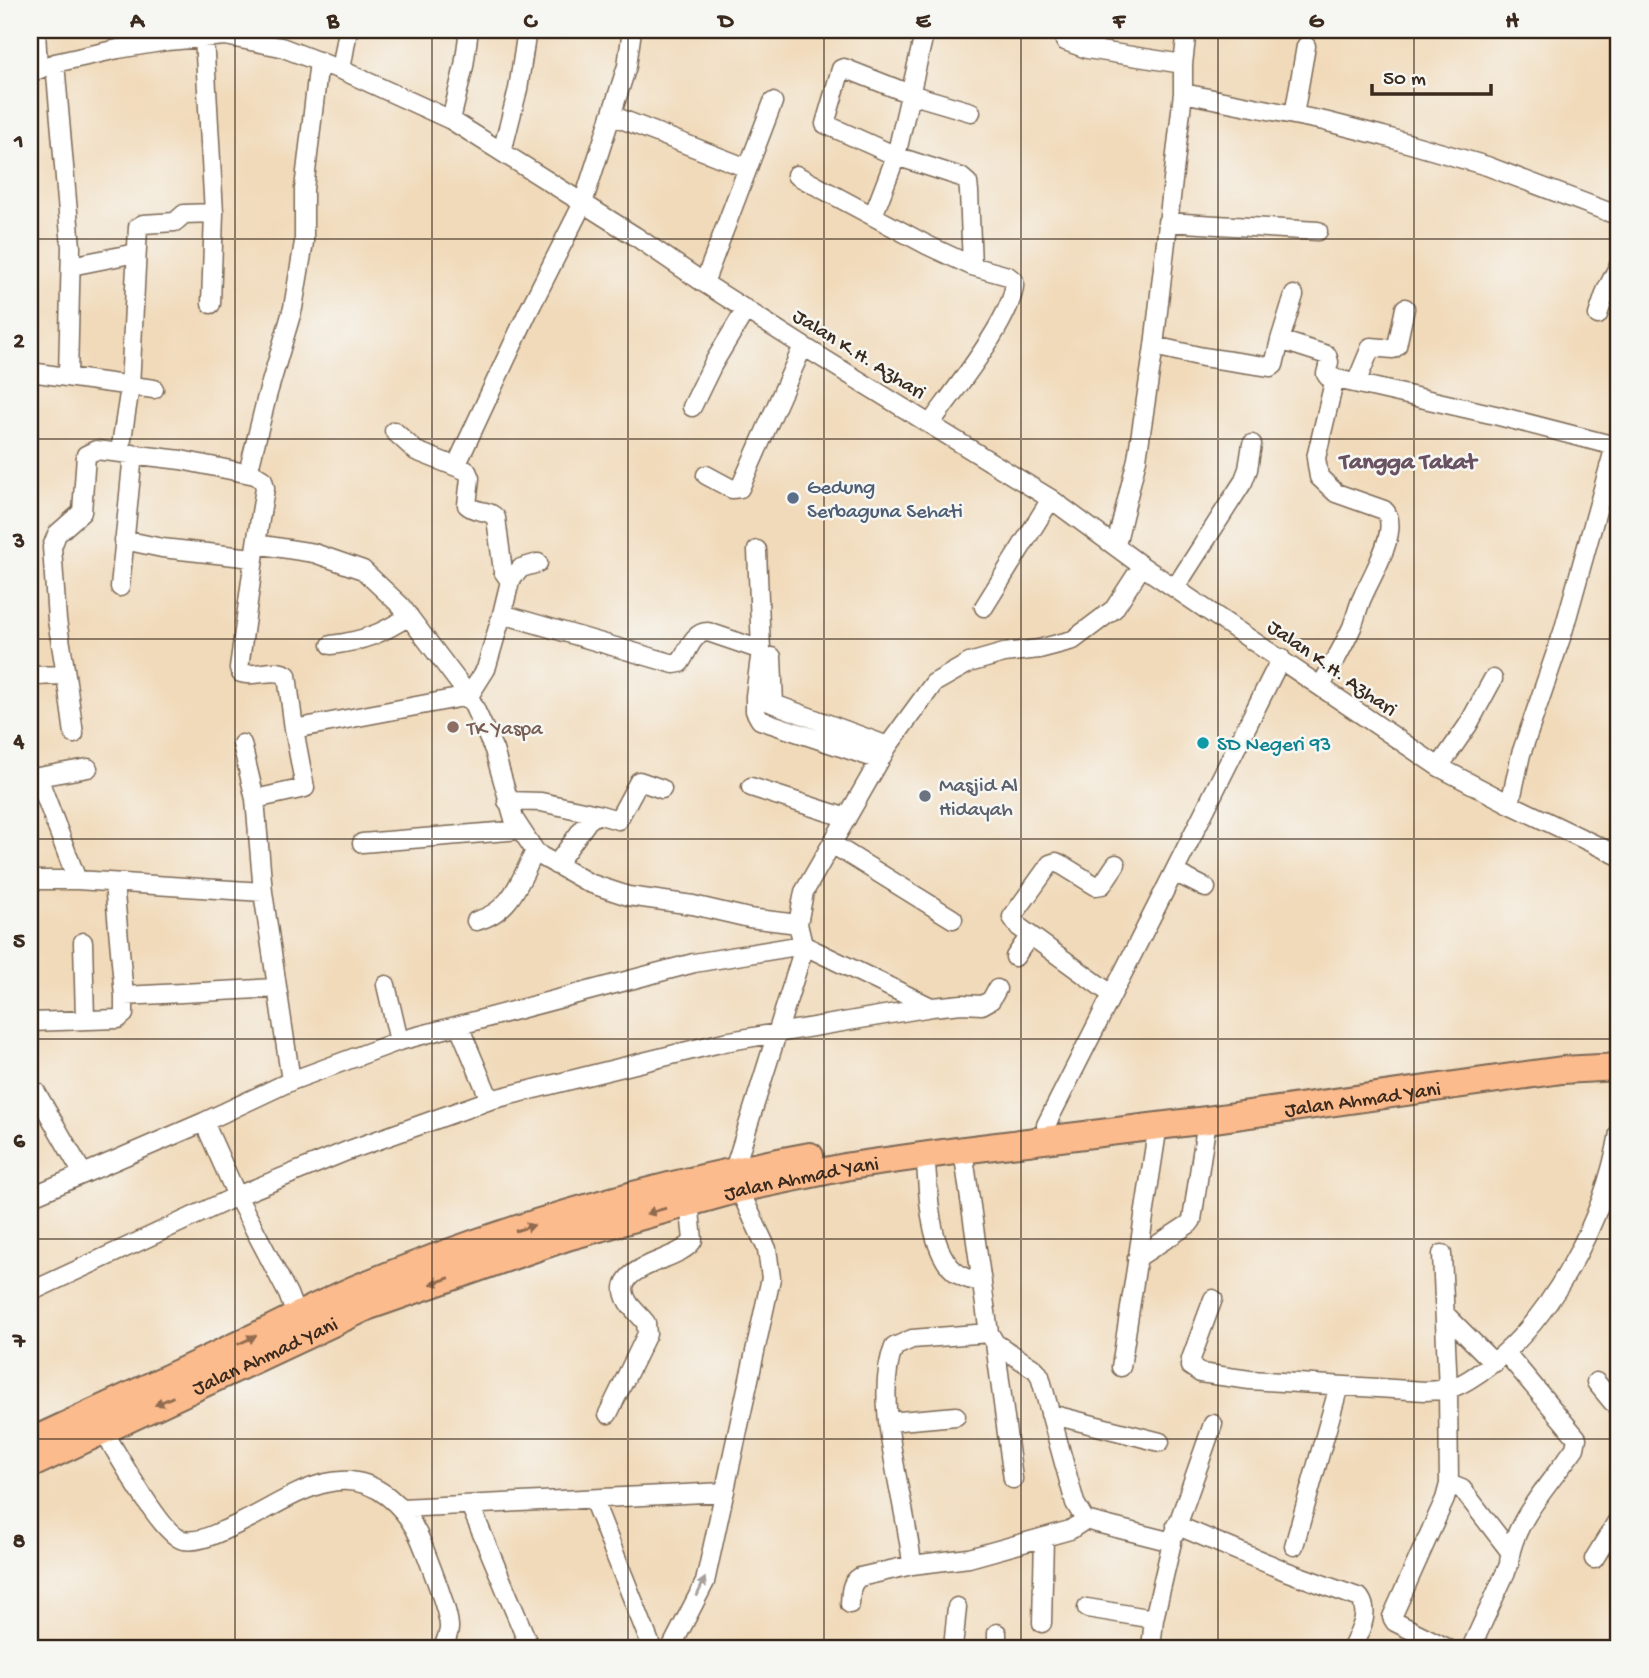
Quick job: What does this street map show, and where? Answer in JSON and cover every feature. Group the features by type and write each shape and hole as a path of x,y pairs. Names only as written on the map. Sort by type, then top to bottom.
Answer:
{"highway":[{"name":"Jalan Ahmad Yani","path":"30,1465 369,1306 567,1237 689,1202 736,1179 864,1147 1413,1077 1558,1055 1619,1050"},
{"name":"Jalan Ahmad Yani","path":"30,1442 296,1315 421,1263 624,1198 736,1179 1207,1121 1562,1070 1619,1067"}],"street":[{"path":"34,71 36,30"},
{"path":"341,70 348,30"},
{"path":"451,120 464,66 469,30"},
{"path":"502,152 518,89 527,30"},
{"path":"456,466 527,314 583,203 627,66 632,30"},
{"path":"873,216 896,156 925,30"},
{"path":"1062,30 1065,41 1087,49 1183,64"},
{"path":"1087,49 1090,30"},
{"path":"1116,545 1137,459 1154,346 1183,93 1187,30"},
{"name":"Jalan K.H. Azhari","path":"34,71 145,37 266,36 451,120 803,346 1051,499 1142,566 1439,766 1510,804 1619,856"},
{"path":"204,37 215,213 211,304"},
{"path":"1294,115 1306,46"},
{"path":"248,473 293,308 304,242 304,189 319,61"},
{"path":"55,63 71,266 68,377"},
{"path":"971,112 910,94 849,69 841,69 825,124 896,156 961,177 968,183 971,266"},
{"path":"1183,93 1383,136 1487,166 1619,216"},
{"path":"704,283 773,102"},
{"path":"611,116 747,168"},
{"path":"796,175 926,245 971,266 1008,276 1014,281 1014,293 1007,310 980,354 930,424"},
{"path":"120,587 139,225 175,222 184,214 215,213"},
{"path":"1167,222 1318,231"},
{"path":"71,266 136,253"},
{"path":"1598,315 1619,265"},
{"path":"1154,346 1203,357 1271,367 1275,365 1293,295"},
{"path":"1356,383 1371,347 1393,349 1397,346 1405,308"},
{"path":"692,407 713,364 746,309"},
{"path":"1280,340 1327,355 1329,362 1326,376 1495,415 1616,447 1563,632 1521,754 1510,804"},
{"path":"706,475 732,489 740,488 803,346"},
{"path":"30,372 154,389"},
{"path":"1321,686 1351,629 1380,560 1391,521 1384,510 1336,493 1319,477 1316,458 1335,378"},
{"path":"394,430 416,450 470,474 467,500 469,507 490,513 496,518 503,571 510,581"},
{"path":"1175,588 1243,482 1252,444"},
{"path":"74,734 57,620 53,541 62,528 82,512 86,455 96,450 127,453 248,473 261,478 265,483 239,668 241,673 247,675 278,672 287,675 294,729 306,787 303,790 254,799"},
{"path":"984,607 1051,499"},
{"path":"124,540 162,548 314,553 363,569 409,616 469,696 494,750 507,801 520,830 534,851 589,883 628,896 798,924"},
{"path":"757,550 766,653 774,704"},
{"path":"294,729 469,696 486,669 510,581 521,568 538,563"},
{"path":"671,1648 705,1582 771,1278 767,1249 736,1179 803,945 798,924 804,892 884,753 934,683 969,663 1004,653 1039,649 1073,640 1114,609 1142,566"},
{"path":"502,614 674,664 680,663 695,638 705,632 766,653"},
{"path":"331,645 358,641 384,632 409,616"},
{"path":"766,653 755,696 755,711 760,720 884,753"},
{"path":"1046,1125 1281,658"},
{"path":"30,676 66,675"},
{"path":"1439,766 1468,725 1493,679"},
{"path":"755,696 884,753"},
{"path":"242,744 254,799 263,892 291,1081"},
{"path":"77,880 34,777 88,768"},
{"path":"507,801 541,802 618,820 639,781 662,789"},
{"path":"751,788 846,818"},
{"path":"556,865 588,821 597,814"},
{"path":"362,844 520,830"},
{"path":"832,844 953,919"},
{"path":"476,921 494,915 504,907 534,851"},
{"path":"1111,994 1030,935 1014,922 1012,917 1050,864 1062,864 1096,886 1102,885 1116,864"},
{"path":"1174,872 1206,888"},
{"path":"30,880 77,880 263,892"},
{"path":"30,1022 121,1018 124,1014 114,883"},
{"path":"1015,957 1030,935"},
{"path":"83,942 85,1018"},
{"path":"30,1197 204,1122 291,1081 399,1041 694,962 803,945 932,1007"},
{"path":"386,985 399,1041"},
{"path":"124,996 277,988"},
{"path":"30,1292 237,1196 347,1151 490,1100 779,1031 932,1007 982,1005 991,1000 997,989"},
{"path":"460,1026 490,1100"},
{"path":"36,1092 83,1174"},
{"path":"1137,1258 1192,1220 1207,1121"},
{"path":"204,1122 296,1315"},
{"path":"1121,1367 1158,1125"},
{"path":"1213,1299 1191,1359 1190,1366 1194,1371 1250,1380 1424,1391 1448,1390 1462,1384 1500,1358 1545,1309 1589,1232 1615,1160 1619,1133"},
{"path":"962,1150 1013,1479"},
{"path":"925,1155 936,1240 943,1259 961,1277 971,1281 982,1280"},
{"path":"608,1414 647,1335 646,1323 624,1295 624,1285 630,1276 641,1268 690,1245 693,1240 689,1202"},
{"path":"1442,1254 1449,1484 1445,1499 1392,1615 1395,1622 1447,1648"},
{"path":"1445,1314 1500,1358 1577,1438 1576,1448 1520,1526 1509,1550 1509,1565 1471,1648"},
{"path":"912,1565 888,1422 888,1362 894,1347 912,1339 992,1338 1036,1370 1040,1376 1075,1503 1085,1520"},
{"path":"1596,1382 1619,1410"},
{"path":"1294,1546 1339,1386"},
{"path":"1050,1414 1160,1442"},
{"path":"888,1422 956,1416"},
{"path":"1151,1648 1154,1619 1174,1534 1213,1424"},
{"path":"103,1430 165,1528 182,1540 202,1540 327,1483 345,1481 374,1487 387,1494 401,1508 420,1536 450,1627 461,1648"},
{"path":"1449,1484 1462,1489 1509,1550"},
{"path":"401,1508 725,1492"},
{"path":"593,1499 652,1648"},
{"path":"471,1505 530,1648"},
{"path":"1594,1559 1619,1518"},
{"path":"850,1604 851,1586 860,1577 912,1565 969,1558 1070,1530 1085,1520 1174,1534 1360,1598 1364,1603 1365,1615 1352,1648"},
{"path":"1042,1623 1044,1537"},
{"path":"953,1648 957,1607"},
{"path":"1087,1608 1154,1619"},
{"path":"443,1648 450,1627"}],"place":[{"name":"Gedung Serbaguna Sehati","path":"793,498"},
{"name":"TK Yaspa","path":"453,727"},
{"name":"SD Negeri 93","path":"1203,743"},
{"name":"Masjid Al Hidayah","path":"925,796"}],"district":[{"name":"Tangga Takat","path":"1408,460"}]}
